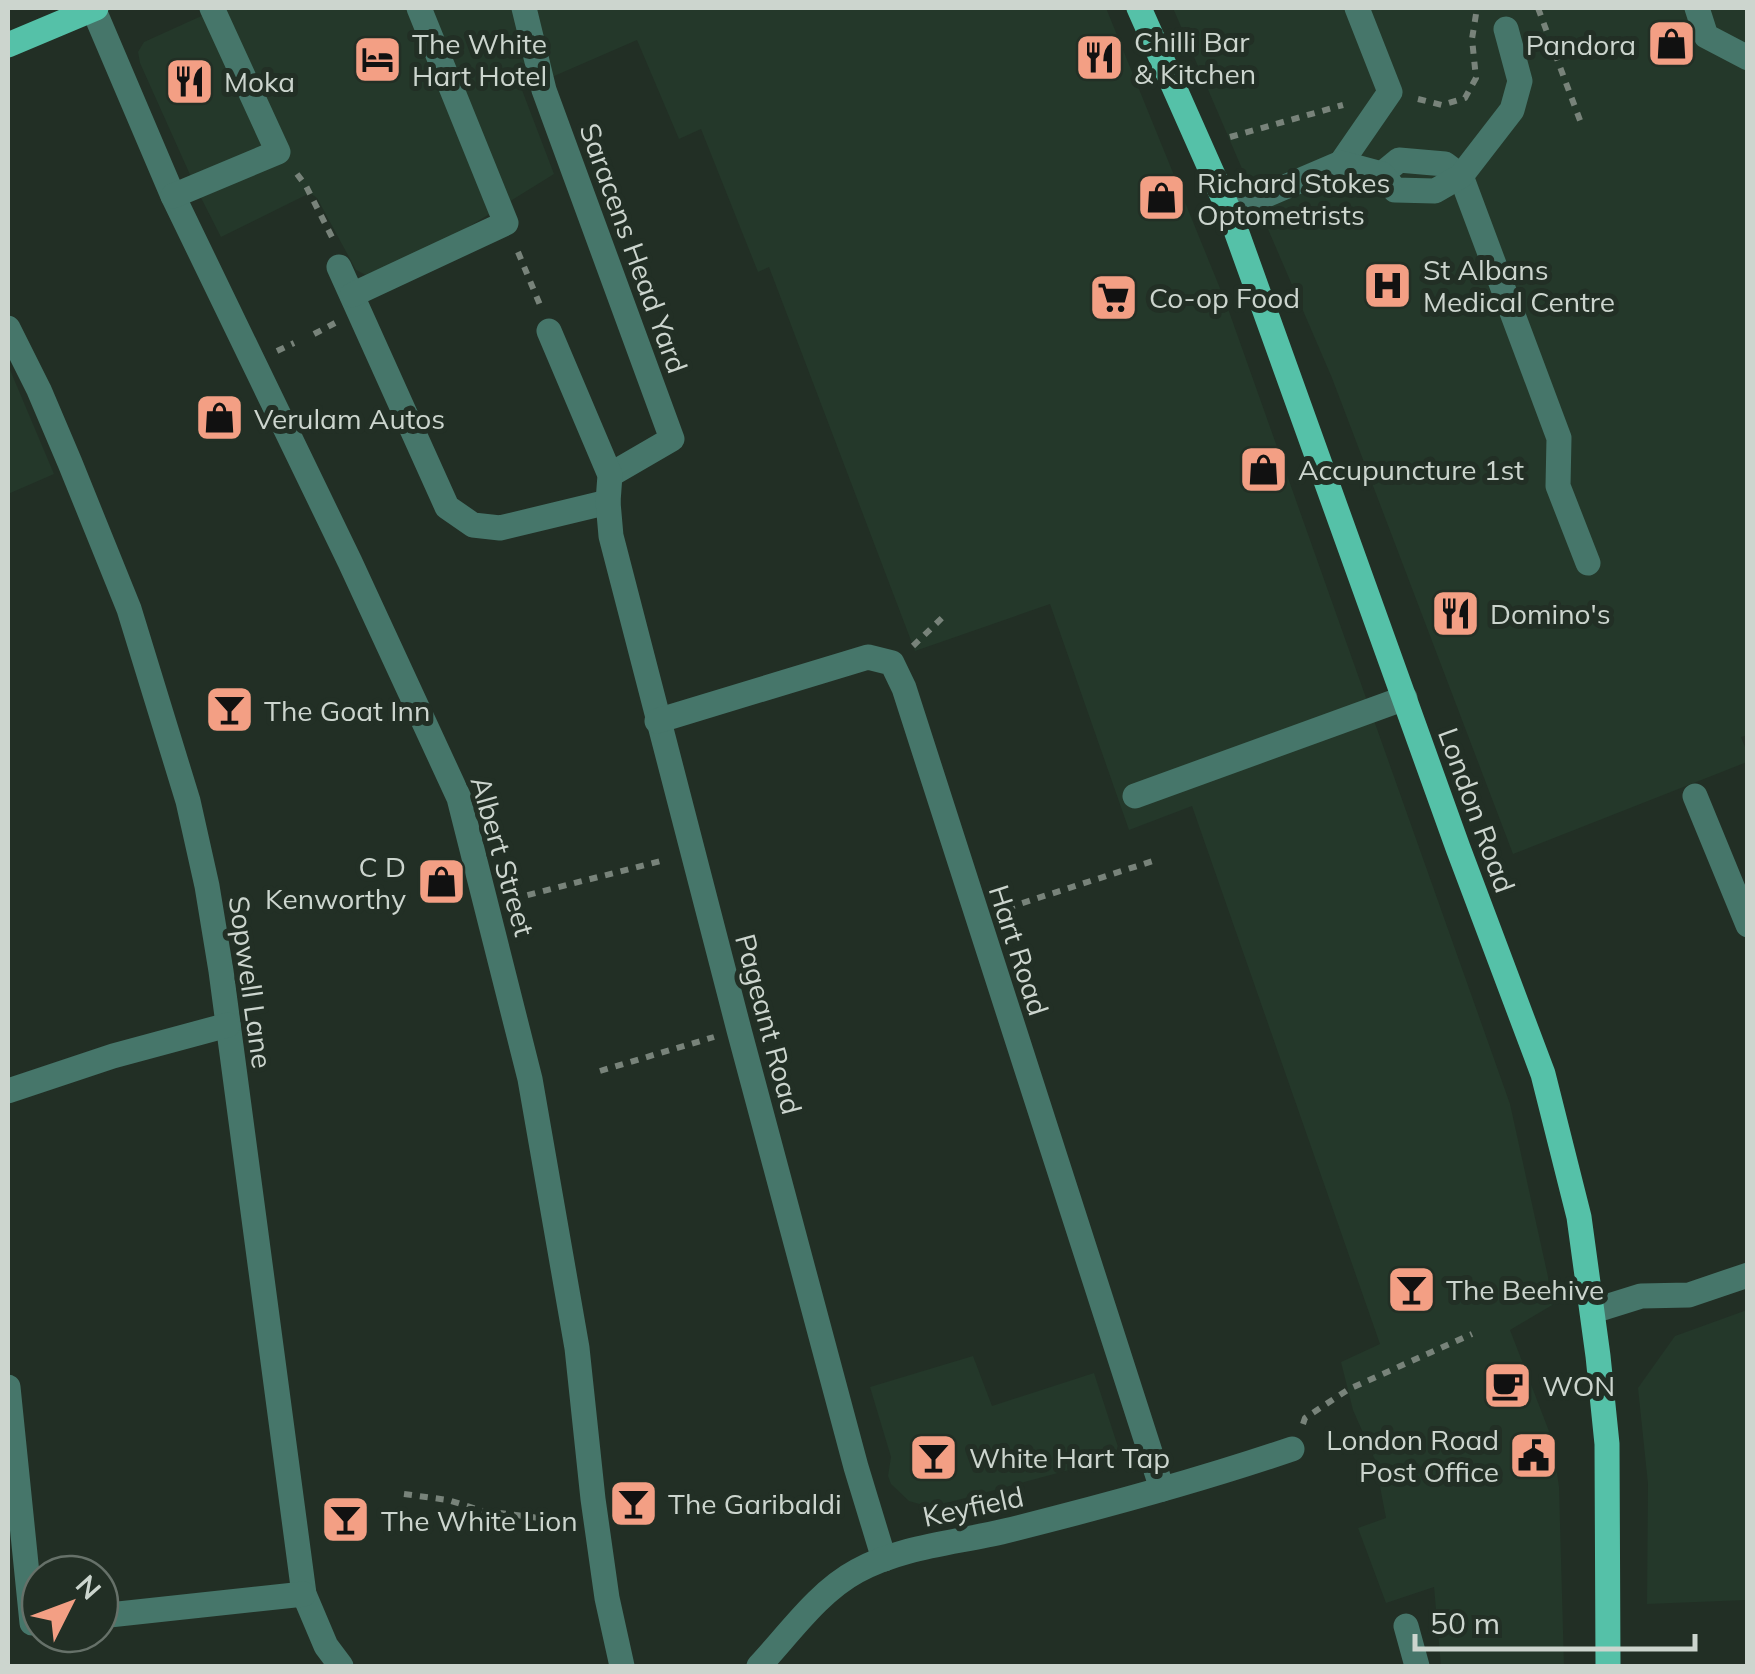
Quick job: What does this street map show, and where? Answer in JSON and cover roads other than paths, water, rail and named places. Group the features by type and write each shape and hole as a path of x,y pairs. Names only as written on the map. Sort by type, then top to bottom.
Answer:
{"main road":[{"path":"8,45 95,8"},
{"name":"London Road","path":"1139,8 1229,211 1543,1074 1579,1217 1593,1312 1607,1444 1608,1666"}],"street":[{"name":"Albert Street","path":"95,8 173,196 458,798 530,1080 577,1348 595,1515 622,1666"},
{"path":"173,196 278,152 212,8"},
{"path":"352,295 506,223 419,8"},
{"name":"Saracens Head Yard","path":"524,8 544,90 672,439 610,475"},
{"path":"1229,211 1341,163 1390,92 1358,8"},
{"path":"1697,8 1706,36 1748,58"},
{"path":"1461,176 1512,110 1520,81 1506,29"},
{"path":"1341,163 1382,174 1398,160 1445,164 1461,176 1559,438 1558,486 1588,563"},
{"path":"338,267 447,506 473,524 500,528 608,502"},
{"name":"Sopwell Lane","path":"8,328 39,390 130,609 188,801 207,886 228,1025 304,1594 326,1646 341,1666"},
{"path":"549,331 610,475"},
{"name":"Pageant Road","path":"610,475 611,536 657,721 884,1559"},
{"name":"Hart Road","path":"657,721 868,657 892,663 904,688 1162,1489"},
{"path":"1135,796 1405,698"},
{"path":"1695,796 1748,924"},
{"path":"8,1091 113,1056 228,1025"},
{"path":"1593,1312 1641,1296 1689,1295 1748,1274"},
{"path":"8,1387 21,1554"},
{"name":"Keyfield","path":"759,1666 833,1586 884,1559 1162,1489 1292,1448"},
{"path":"120,1614 304,1594"},
{"path":"1406,1626 1417,1666"}],"place":[{"name":"Pandora","path":"1671,44"},
{"name":"Chilli Bar & Kitchen","path":"1099,57"},
{"name":"The White Hart Hotel","path":"377,59"},
{"name":"Moka","path":"189,81"},
{"name":"Richard Stokes Optometrists","path":"1162,198"},
{"name":"St Albans Medical Centre","path":"1388,285"},
{"name":"Co-op Food","path":"1114,297"},
{"name":"Verulam Autos","path":"219,418"},
{"name":"Accupuncture 1st","path":"1263,469"},
{"name":"Domino's","path":"1455,613"},
{"name":"The Goat Inn","path":"229,710"},
{"name":"C D Kenworthy","path":"441,882"},
{"name":"The Beehive","path":"1411,1289"},
{"name":"WON","path":"1507,1385"},
{"name":"London Road Post Office","path":"1534,1455"},
{"name":"White Hart Tap","path":"934,1457"},
{"name":"The Garibaldi","path":"633,1503"},
{"name":"The White Lion","path":"346,1520"}]}
